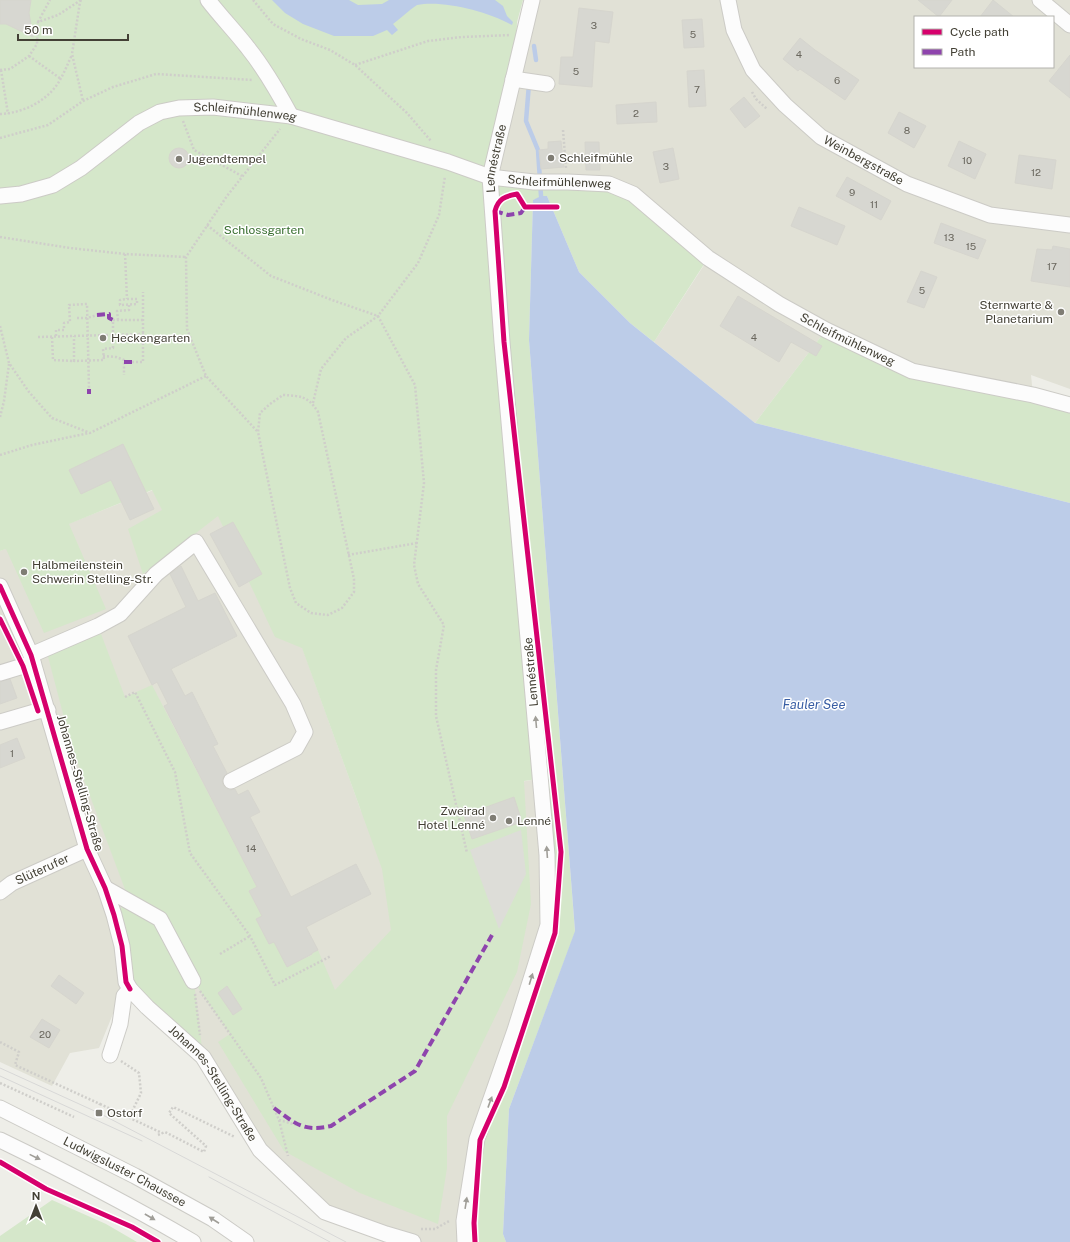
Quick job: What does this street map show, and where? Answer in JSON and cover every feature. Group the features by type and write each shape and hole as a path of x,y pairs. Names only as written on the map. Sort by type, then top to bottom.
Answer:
{"street":[{"path":"208,0 220,16 248,47 271,81 290,116"},
{"name":"Lennéstraße","path":"465,1242 464,1221 477,1139 515,1030 548,925 547,855 503,350 490,177 531,81 532,0"},
{"name":"Weinbergstraße","path":"728,0 734,30 753,70 785,105 821,137 907,184 990,215 1070,225"},
{"path":"1050,3 1070,25"},
{"name":"Schleifmühlenweg","path":"0,196 22,194 53,185 81,168 139,123 160,112 179,108 213,107 290,116 448,162 490,177 534,182 609,184 633,194 708,258 779,304 826,330 912,371 1033,395 1070,405"},
{"path":"0,673 32,659 120,614 156,574 196,542 293,704 306,732 296,748 231,781"},
{"name":"Johannes-Stelling-Straße","path":"0,586 32,659 87,849 105,888 114,915 122,946 126,982 130,989 147,1007 203,1057 260,1150 325,1212 386,1234 416,1235"},
{"path":"0,722 38,711 48,710"},
{"name":"Slüterufer","path":"0,892 12,883 87,849"},
{"path":"105,888 160,919 193,981"},
{"path":"110,1054 123,1013 124,996 130,989"},
{"name":"Ludwigsluster Chaussee","path":"0,1108 135,1176 213,1218 246,1242"},
{"path":"0,1140 138,1210 194,1242"}],"path":[{"path":"8,114 0,70 10,68 29,56 37,44 38,22 50,0"},
{"path":"38,22 58,15 81,0"},
{"path":"0,114 8,114 30,107 51,92 61,79 72,54 81,0"},
{"path":"253,0 272,24 301,40 330,50 355,65 408,113 432,144"},
{"path":"355,65 428,41 462,37 515,35"},
{"path":"72,54 83,101"},
{"path":"29,56 61,79"},
{"path":"0,138 48,125 83,101 113,87 156,74 271,81"},
{"path":"179,108 194,150 242,176"},
{"path":"258,432 206,376 187,329 186,257 227,196 290,116"},
{"path":"563,130 568,182"},
{"path":"313,403 321,369 346,338 378,316 418,263 439,215 448,162"},
{"path":"531,207 557,207"},
{"path":"207,226 271,276 378,316 415,385 424,483 414,565 418,584 444,626 436,670 436,716 467,853"},
{"path":"0,237 70,248 125,254 186,257"},
{"path":"125,254 127,299"},
{"path":"132,362 143,362 143,292"},
{"path":"127,299 137,299 137,304 120,305 120,300 127,299"},
{"path":"89,389 88,360 87,336 87,304 69,304 70,322 64,323 64,330 56,330 54,337 53,360 74,361 88,360 104,360 103,349 113,348 113,320 143,320"},
{"path":"118,320 117,311 129,310 129,305"},
{"path":"77,318 87,318 97,315"},
{"path":"0,326 9,363 29,392 52,418 90,433"},
{"path":"38,337 144,334"},
{"path":"74,336 74,361"},
{"path":"104,356 124,360 124,375"},
{"path":"0,417 4,401 9,363"},
{"path":"0,455 32,445 90,433 206,376"},
{"path":"283,395 300,396 313,403 318,412 354,579 354,592 342,608 328,615 311,613 296,603 290,588 258,432 260,413 283,395"},
{"path":"348,555 417,543"},
{"path":"125,697 135,692 175,772 190,853 250,936 275,985 331,956"},
{"path":"220,954 250,936"},
{"path":"193,981 203,1057"},
{"path":"193,981 261,1078 280,1120 289,1163"},
{"path":"0,1042 19,1052 14,1065 129,1119 162,1133 165,1132 204,1152 206,1146 169,1113 173,1107 260,1150"},
{"path":"129,1066 139,1073 141,1093 129,1119"},
{"path":"0,1083 74,1117"},
{"path":"280,1120 297,1125"},
{"path":"158,1135 162,1133"},
{"path":"416,1235 435,1229 448,1221 464,1221"}],"shaded area":[{"path":"532,0 1070,0 1070,389 1031,375 1033,395 913,371 826,330 755,423 654,342 708,259 633,194 490,177"},
{"path":"234,458 361,811 537,779 548,925 470,1242 384,1242 325,1212 260,1150 203,1057 126,982 99,1048 70,1053 52,1086 0,1062 0,551"},
{"path":"521,830 526,874 499,929 470,850"}],"green space":[{"name":"Schlossgarten","path":"0,0 523,0 517,22 515,72 491,176 633,194 708,258 654,342 630,323 579,272 547,196 533,200 529,340 575,932 509,1109 503,1234 506,1242 470,1242 477,1139 548,925 537,779 524,781 531,904 517,972 447,1116 447,1168 438,1224 360,1193 284,1151 218,1042 230,1034 194,982 203,1057 147,1007 125,967 114,915 129,900 72,748 46,649 98,626 125,697 152,685 257,887 249,891 262,916 256,919 269,944 274,942 287,966 312,955 312,953 318,950 335,990 391,930 382,869 302,648 275,637 218,516 143,574 128,529 162,510 152,490 69,524 106,609 44,633 6,549 0,551"},
{"path":"826,330 913,371 1070,405 1070,503 755,423"},
{"path":"52,1200 106,1224 137,1242 0,1242 0,1236"}],"water":[{"path":"272,0 349,0 358,5 382,4 389,0 495,0 503,6 507,16 513,22 512,25 502,20 466,8 440,4 428,4 417,5 393,24 398,30 392,35 387,30 373,36 334,36 303,24 285,13"},
{"name":"Fauler See","path":"541,196 547,196 579,272 630,323 755,423 1070,503 1070,1242 506,1242 503,1234 509,1109 575,931 529,340 533,200"}],"building":[{"path":"0,0 31,0 29,13 33,37 6,24 0,24"},
{"path":"918,0 952,0 940,16"},
{"path":"993,0 1013,16 981,16"},
{"path":"579,8 613,12 609,43 595,41 592,87 559,84 561,57 573,57"},
{"path":"702,19 704,47 684,48 682,20"},
{"path":"800,38 859,80 845,100 800,69 798,71 783,59"},
{"path":"1070,55 1070,98 1049,81"},
{"path":"704,70 706,106 689,107 687,71"},
{"path":"744,97 760,116 745,128 730,109"},
{"path":"656,102 657,122 617,124 616,105"},
{"path":"899,112 926,126 914,148 888,133"},
{"name":"Schleifmühle","path":"561,141 564,167 541,169 539,150 548,149 548,142"},
{"path":"959,141 986,154 975,179 948,166"},
{"path":"585,142 599,142 600,170 586,170"},
{"name":"Jugendtempel","path":"179,148 186,151 189,158 186,165 179,168 172,165 169,158 172,151"},
{"path":"673,148 679,179 660,183 653,152"},
{"path":"1019,155 1056,160 1052,189 1015,183"},
{"path":"847,177 891,201 881,220 836,196"},
{"path":"799,207 845,226 837,245 791,226"},
{"path":"941,223 986,240 978,259 934,243"},
{"path":"1053,246 1070,249 1070,287 1031,281 1037,249 1052,250"},
{"path":"921,271 937,277 924,308 907,302"},
{"path":"738,296 822,346 816,356 791,342 779,362 720,326"},
{"path":"123,444 154,509 130,520 111,480 81,494 69,470"},
{"path":"233,522 262,574 239,587 210,534"},
{"path":"181,566 198,601 215,593 237,636 171,669 185,696 192,692 218,744 213,746 227,773 222,780 223,785 230,790 235,789 238,795 248,790 260,812 250,817 291,897 356,864 371,894 306,927 318,950 287,967 274,942 269,944 256,919 262,916 249,891 257,887 164,706 168,704 157,682 152,685 128,636 186,607 170,574"},
{"path":"10,679 17,698 0,704 0,682"},
{"path":"17,738 25,758 0,768 0,745"},
{"name":"Zweirad Hotel Lenné","path":"514,797 522,822 472,839 464,815"},
{"path":"59,975 84,993 76,1004 51,986"},
{"path":"227,986 242,1009 233,1015 218,993"},
{"path":"42,1019 60,1030 49,1048 30,1037"}],"waterway":[{"path":"534,46 536,60"},
{"path":"529,84 526,121 538,150 541,196"}],"tram line":[{"path":"0,1068 99,1113 346,1242"},
{"path":"0,1076 142,1141"},
{"path":"209,1177 330,1242"}],"marked path":[{"path":"495,211 508,215 521,213 525,207"},
{"path":"97,315 109,314 109,318 113,320"},
{"path":"124,362 132,362"},
{"path":"89,389 89,394"},
{"path":"274,1108 294,1122 306,1127 321,1128 331,1126 415,1071 492,935"}],"cycle path":[{"path":"475,1242 474,1223 480,1140 504,1087 555,933 561,852 504,342 495,211 500,201 517,194 525,207 557,207"},
{"path":"0,586 31,655 87,849 105,888 114,915 122,946 126,982 130,989"},
{"path":"0,619 23,666 38,711"},
{"path":"0,1162 46,1189 132,1227 158,1242"}],"place":[{"name":"Schleifmühle","path":"551,158"},
{"name":"Jugendtempel","path":"179,159"},
{"name":"Sternwarte & Planetarium","path":"1061,312"},
{"name":"Heckengarten","path":"103,338"},
{"name":"Halbmeilenstein Schwerin Stelling-Str.","path":"24,572"},
{"name":"Zweirad Hotel Lenné","path":"493,818"},
{"name":"Lenné","path":"509,821"},
{"name":"Ostorf","path":"99,1113"}]}
